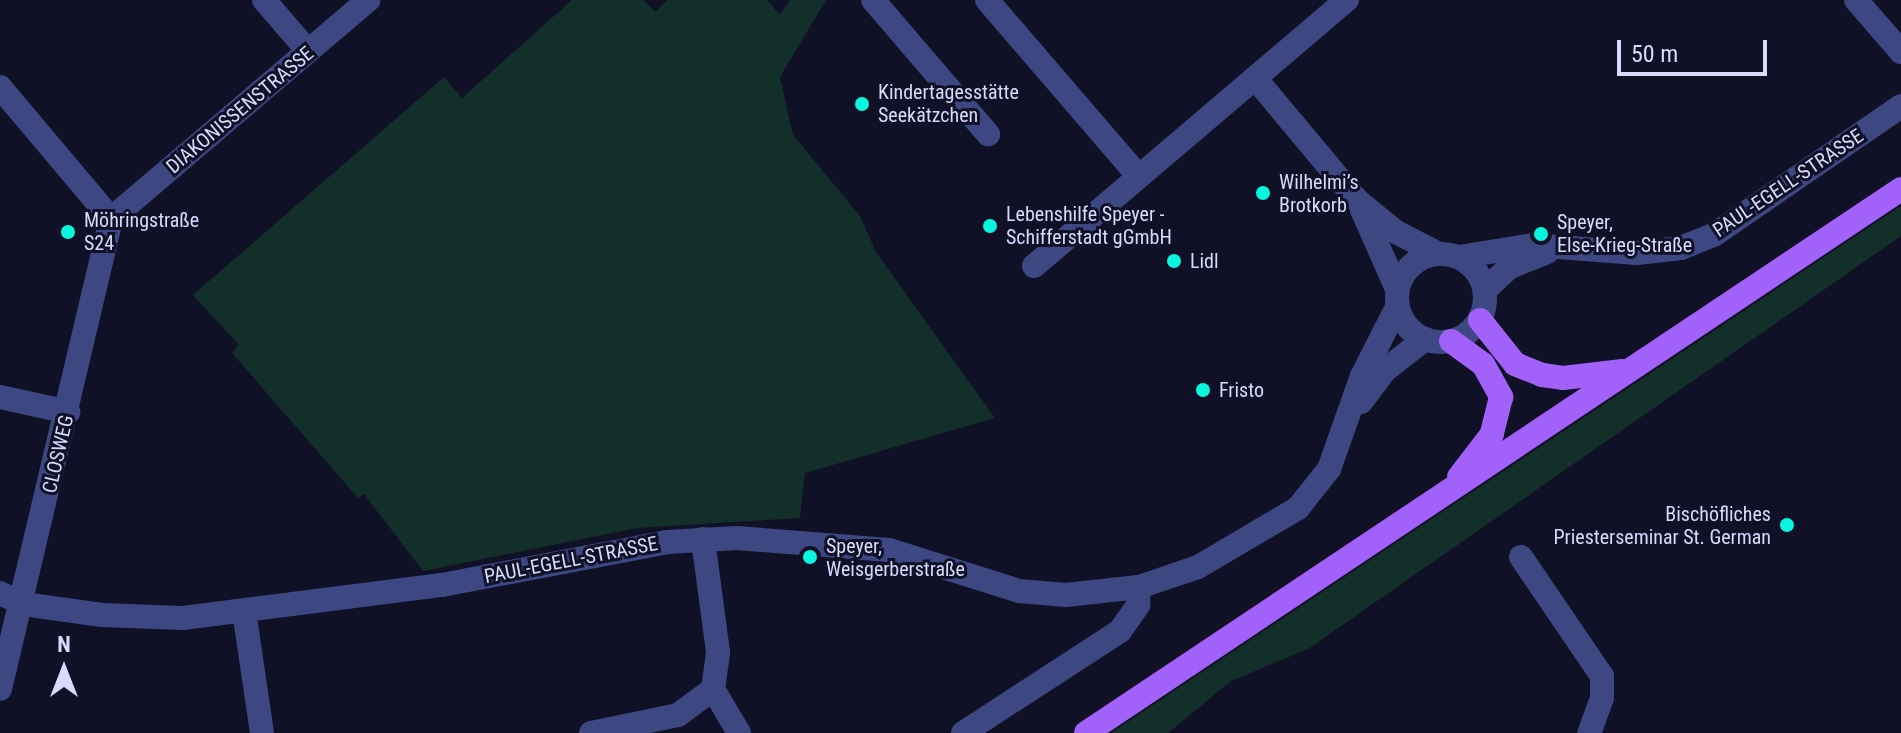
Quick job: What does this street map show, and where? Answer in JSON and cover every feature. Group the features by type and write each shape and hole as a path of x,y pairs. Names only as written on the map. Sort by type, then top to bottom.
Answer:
{"main road":[{"path":"1086,733 1901,189"},
{"path":"1480,320 1515,364 1542,375 1563,378 1630,370"},
{"path":"1445,495 1492,434 1502,408 1493,375 1451,341"}],"street":[{"path":"264,0 308,51"},
{"name":"DIAKONISSENSTRASSE","path":"111,219 368,0"},
{"path":"873,0 988,134"},
{"path":"987,0 1139,177"},
{"path":"1034,266 1347,0"},
{"path":"1856,0 1901,52"},
{"path":"1255,78 1358,201 1396,232 1476,270 1485,290 1480,320 1451,341 1425,339 1410,330 1358,201"},
{"path":"0,87 111,219"},
{"name":"PAUL-EGELL-STRASSE","path":"0,593 23,604 142,618 244,611 442,585 703,539 792,539 889,550 1019,591 1066,595 1139,587 1198,567 1298,508 1329,469 1351,417 1362,376 1407,268 1448,255 1533,245 1659,251 1715,234 1901,106"},
{"name":"CLOSWEG","path":"0,689 23,604 111,219"},
{"name":"PAUL-EGELL-STRASSE","path":"1485,290 1510,267 1535,255 1575,246"},
{"name":"PAUL-EGELL-STRASSE","path":"1351,417 1384,371 1425,339"},
{"path":"0,397 68,412"},
{"path":"703,539 718,652 713,689 739,733"},
{"path":"1521,557 1602,676 1602,698 1589,733"},
{"path":"963,733 1120,631 1138,605 1139,587"},
{"path":"244,611 262,733"},
{"path":"591,733 678,715 713,689"}],"green space":[{"path":"572,0 643,0 656,12 667,0 767,0 780,15 790,0 826,0 780,77 793,135 860,216 876,252 995,418 805,473 800,518 637,528 423,571 364,494 358,498 232,353 239,345 193,295 444,77 462,98"},
{"path":"1901,206 1901,236 1308,649 1231,681 1168,733 1111,733"}],"place":[{"name":"Kindertagesstätte Seekätzchen","path":"862,104"},
{"name":"Wilhelmi’s Brotkorb","path":"1263,193"},
{"name":"Lebenshilfe Speyer - Schifferstadt gGmbH","path":"990,226"},
{"name":"Möhringstraße S24","path":"68,232"},
{"name":"Speyer, Else-Krieg-Straße","path":"1541,234"},
{"name":"Lidl","path":"1174,261"},
{"name":"Fristo","path":"1203,390"},
{"name":"Bischöfliches Priesterseminar St. German","path":"1787,525"},
{"name":"Speyer, Weisgerberstraße","path":"810,557"}]}
